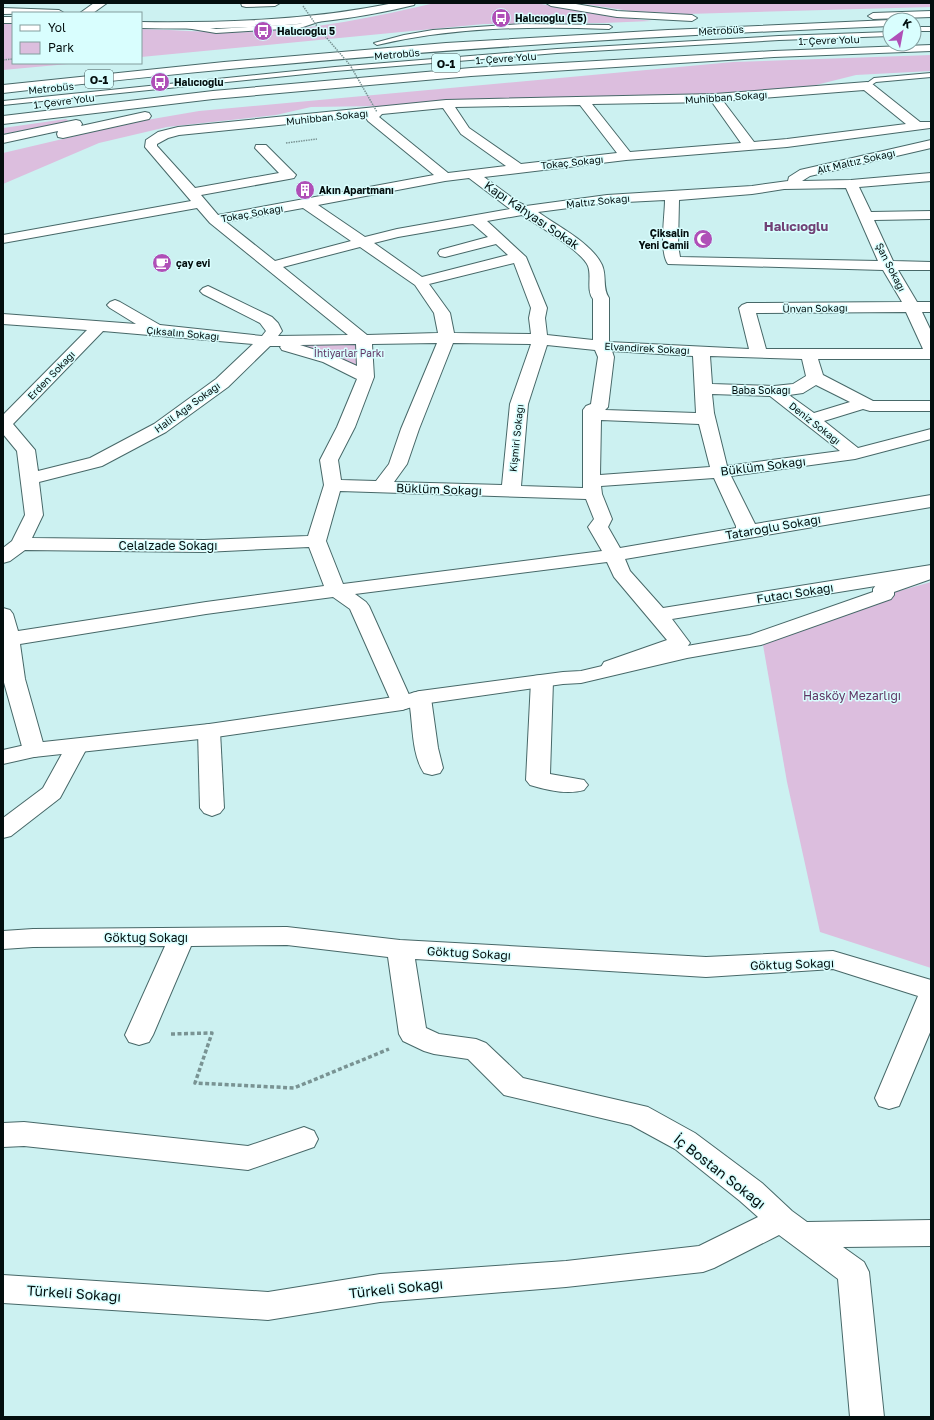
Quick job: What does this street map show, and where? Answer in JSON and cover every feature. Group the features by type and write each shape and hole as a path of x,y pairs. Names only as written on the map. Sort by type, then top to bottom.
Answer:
{"main road":[{"path":"87,12 102,3"},
{"path":"233,3 275,3"},
{"path":"142,16 184,17 285,14 367,3"},
{"path":"142,25 186,26 251,24 329,17 410,3"},
{"path":"551,3 617,14 651,17 703,18"},
{"path":"3,11 31,12"},
{"path":"214,55 608,27 817,17 931,14"},
{"path":"776,17 817,17"},
{"name":"1. Çevre Yolu","path":"3,89 247,62 414,49 662,33 882,23"},
{"name":"1. Çevre Yolu","path":"3,108 223,84 511,58 669,48 882,38"},
{"path":"3,120 213,95 471,72 708,57 931,48"},
{"path":"3,139 104,120 269,97 454,79 521,69"},
{"path":"867,86 917,126"},
{"name":"Muhibban Sokağı","path":"197,198 151,147 151,143 154,140 163,135 178,131 446,104 715,98 867,86"},
{"path":"715,98 750,146"},
{"path":"584,102 626,156"},
{"path":"446,104 465,131 518,168"},
{"path":"3,149 166,111"},
{"path":"377,112 372,118 445,177"},
{"name":"Tokaç Sokağı","path":"215,220 445,177 626,156 787,143 931,124"},
{"name":"Alt Maltız Sokağı","path":"784,185 805,173 931,144"},
{"path":"3,239 197,198 289,175 261,148"},
{"name":"Kapı Kahyası Sokak","path":"472,174 513,205 525,210 584,251 595,266 598,295 601,298 601,346 606,357 599,407 592,410 592,487 603,520 598,527 614,555 621,573 658,614 680,643 581,677"},
{"name":"Maltız Sokağı","path":"271,266 397,233 475,218 606,199 752,190 784,185 851,184 931,177"},
{"name":"Şan Sokağı","path":"851,184 867,216 888,266 912,307 931,349"},
{"path":"672,196 671,245 673,261 931,266"},
{"path":"197,198 215,220 364,340 366,376 346,427 329,460 333,485 316,541 336,590 359,606 411,701 427,748 432,768"},
{"path":"306,203 420,282 442,313 448,338 410,429 398,464 382,486"},
{"path":"867,216 931,215"},
{"path":"475,218 519,257 539,308 537,318 541,339"},
{"path":"445,253 499,239"},
{"path":"420,282 519,257"},
{"path":"208,291 266,320 272,326 274,331 266,341 329,359 366,376"},
{"path":"115,305 159,330"},
{"name":"Ünvan Sokağı","path":"759,354 747,308 931,307"},
{"name":"Çıksalın Sokağı","path":"3,319 159,330 266,341 364,340"},
{"name":"Erden Sokağı","path":"3,424 99,326"},
{"name":"Elvandirek Sokağı","path":"364,340 448,338 541,339 601,346 759,354 931,354"},
{"name":"Kişmiri Sokağı","path":"511,492 519,404 541,339"},
{"name":"Halil Ağa Sokağı","path":"30,479 96,462 160,428 222,382 266,341"},
{"path":"701,351 706,418 720,472 746,526 743,532"},
{"path":"809,354 815,378 870,406 931,406"},
{"name":"Baba Sokağı","path":"704,389 774,391 797,389 815,378"},
{"name":"Deniz Sokağı","path":"774,391 855,454"},
{"path":"810,420 865,403"},
{"path":"593,415 706,418"},
{"path":"3,424 26,450 34,515 20,544 3,557"},
{"name":"Büklüm Sokağı","path":"333,485 511,492 592,487 855,454 931,434"},
{"name":"Tataroğlu Sokağı","path":"9,639 206,608 614,555 931,501"},
{"name":"Celalzade Sokağı","path":"20,544 204,546 316,541"},
{"path":"3,757 34,750 209,731 542,681 581,677 688,652 754,641 884,595 883,589 931,572"},
{"name":"Futacı Sokağı","path":"658,614 931,572"},
{"path":"3,614 9,639 14,680 34,750"},
{"path":"542,681 538,780 576,785"},
{"path":"209,731 212,808"},
{"path":"3,830 52,793 77,746"},
{"name":"Göktuğ Sokağı","path":"3,940 33,938 287,936 400,949 706,967 833,960 931,990"},
{"path":"139,1035 182,937"},
{"path":"400,949 413,1034 419,1037"},
{"path":"889,1098 931,997"},
{"name":"İç Bostan Sokağı","path":"419,1037 434,1044 476,1050 514,1087 638,1114 685,1141 751,1192 792,1228 853,1272 867,1417"},
{"path":"3,1135 24,1134 248,1158 304,1139"},
{"path":"792,1228 931,1233"},
{"name":"Türkeli Sokağı","path":"3,1288 268,1306 380,1288 566,1274 703,1259 792,1228"}],"lane":[{"name":"Metrobüs","path":"3,95 217,72 457,52 718,37 882,30"},
{"name":"Metrobüs","path":"3,103 231,79 550,51 719,40 882,34"},
{"path":"867,86 874,80 931,75"}],"path":[{"path":"303,6 320,29 350,64 377,112"},
{"path":"139,1035 212,1033 195,1083 294,1088 419,1037"}],"green space":[{"path":"435,3 536,3 607,16 652,21 484,24 142,57 142,29 223,32 274,31 321,26"},
{"path":"577,3 931,3 931,7 687,14 630,11"},
{"path":"3,22 12,23 12,64 68,64 3,70"},
{"path":"931,55 931,71 856,75 808,87 693,95 455,100 381,106 311,107 276,115 167,127 99,143 3,184 3,153 135,122 199,111 733,62"},
{"path":"66,119 70,122 3,134 3,128"},
{"name":"İhtiyarlar Parkı","path":"364,340 366,377 329,359 266,341"},
{"name":"Hasköy Mezarlığı","path":"931,582 931,968 820,932 787,782 763,645 892,593"}],"place":[{"name":"Halıcıoğlu (E5)","path":"501,18"},
{"name":"Halıcıoğlu 5","path":"263,31"},
{"name":"Halıcıoğlu","path":"160,82"},
{"name":"Akın Apartmanı","path":"305,190"},
{"name":"Çiksalin Yeni Camii","path":"703,239"},
{"name":"çay evi","path":"162,263"}],"district":[{"name":"Halıcıoğlu","path":"796,226"}]}
